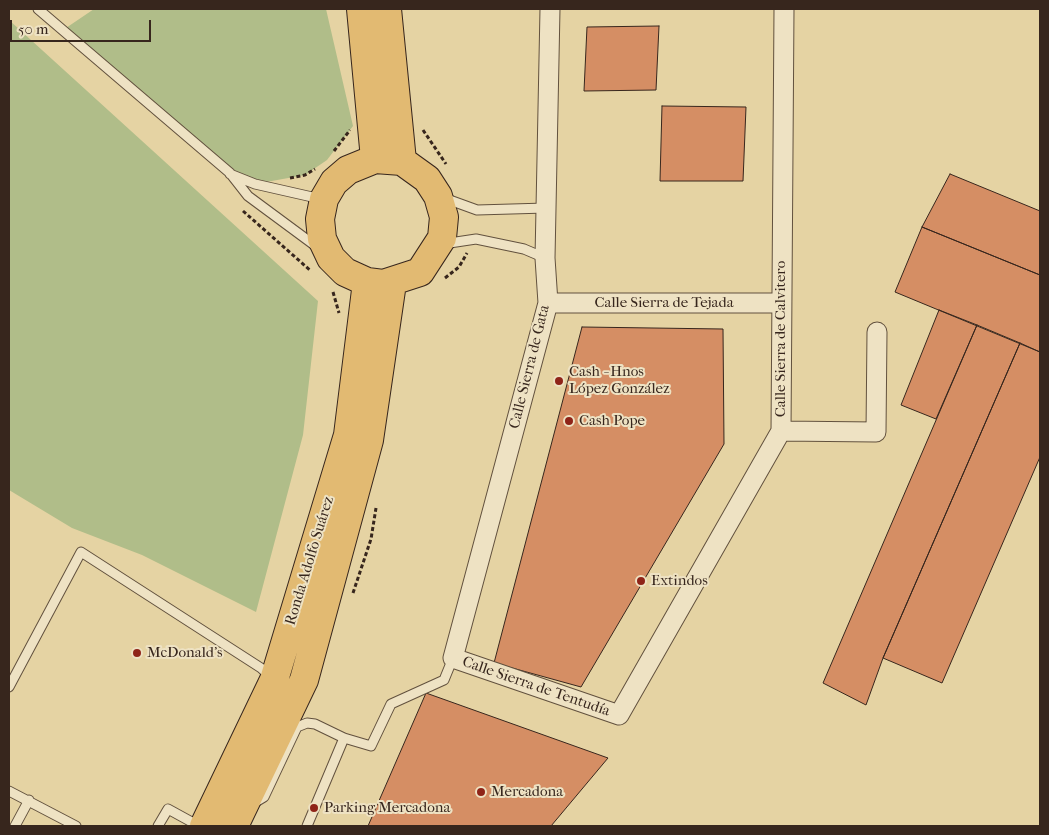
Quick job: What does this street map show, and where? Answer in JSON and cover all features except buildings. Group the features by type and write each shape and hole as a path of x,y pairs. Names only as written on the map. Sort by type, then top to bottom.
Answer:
{"main road":[{"path":"361,9 375,159"},
{"path":"387,9 402,161"},
{"path":"375,159 402,161 427,178 438,196 444,217 442,238 420,272 379,283 324,267 320,219 324,199 334,182 348,170 375,159"},
{"name":"Ronda Adolfo Suárez","path":"204,826 274,680 348,435 379,283"},
{"name":"Ronda Adolfo Suárez","path":"238,818 304,680 369,440 379,283"}],"street":[{"name":"Calle Sierra de Gata","path":"453,658 548,303 545,258 550,9"},
{"name":"Calle Sierra de Calvitero","path":"619,715 782,431 781,303 784,9"},
{"name":"Calle Sierra de Tejada","path":"548,303 781,303"},
{"path":"782,431 876,432 877,332"},
{"name":"Calle Sierra de Tentudía","path":"453,658 619,715"}],"lane":[{"path":"38,9 230,173 248,196 324,267"},
{"path":"230,173 255,184 324,199"},
{"path":"438,196 477,210 547,208"},
{"path":"438,245 476,239 524,249 545,258"},
{"path":"9,687 82,552 261,668 274,680"},
{"path":"238,818 264,796 297,727 307,723 315,724 344,738 371,746 391,704 444,680 453,658"},
{"path":"307,826 344,738"},
{"path":"9,791 76,826"},
{"path":"15,826 29,800"},
{"path":"158,826 168,809 199,826"}],"path":[{"path":"332,153 353,126"},
{"path":"255,184 259,175 281,179 305,175 320,165"},
{"path":"248,196 243,211 324,267"},
{"path":"332,289 340,318"}],"green space":[{"path":"94,9 326,9 353,126 327,160 305,175 255,184 223,168 63,30"},
{"path":"9,20 318,301 303,435 256,612 142,555 72,528 9,490"}],"place":[{"name":"Cash - Hnos López González","path":"559,381"},
{"name":"Cash Pope","path":"569,421"},
{"name":"Extindos","path":"641,581"},
{"name":"McDonald's","path":"137,653"},
{"name":"Mercadona","path":"481,792"},
{"name":"Parking Mercadona","path":"314,808"}]}
